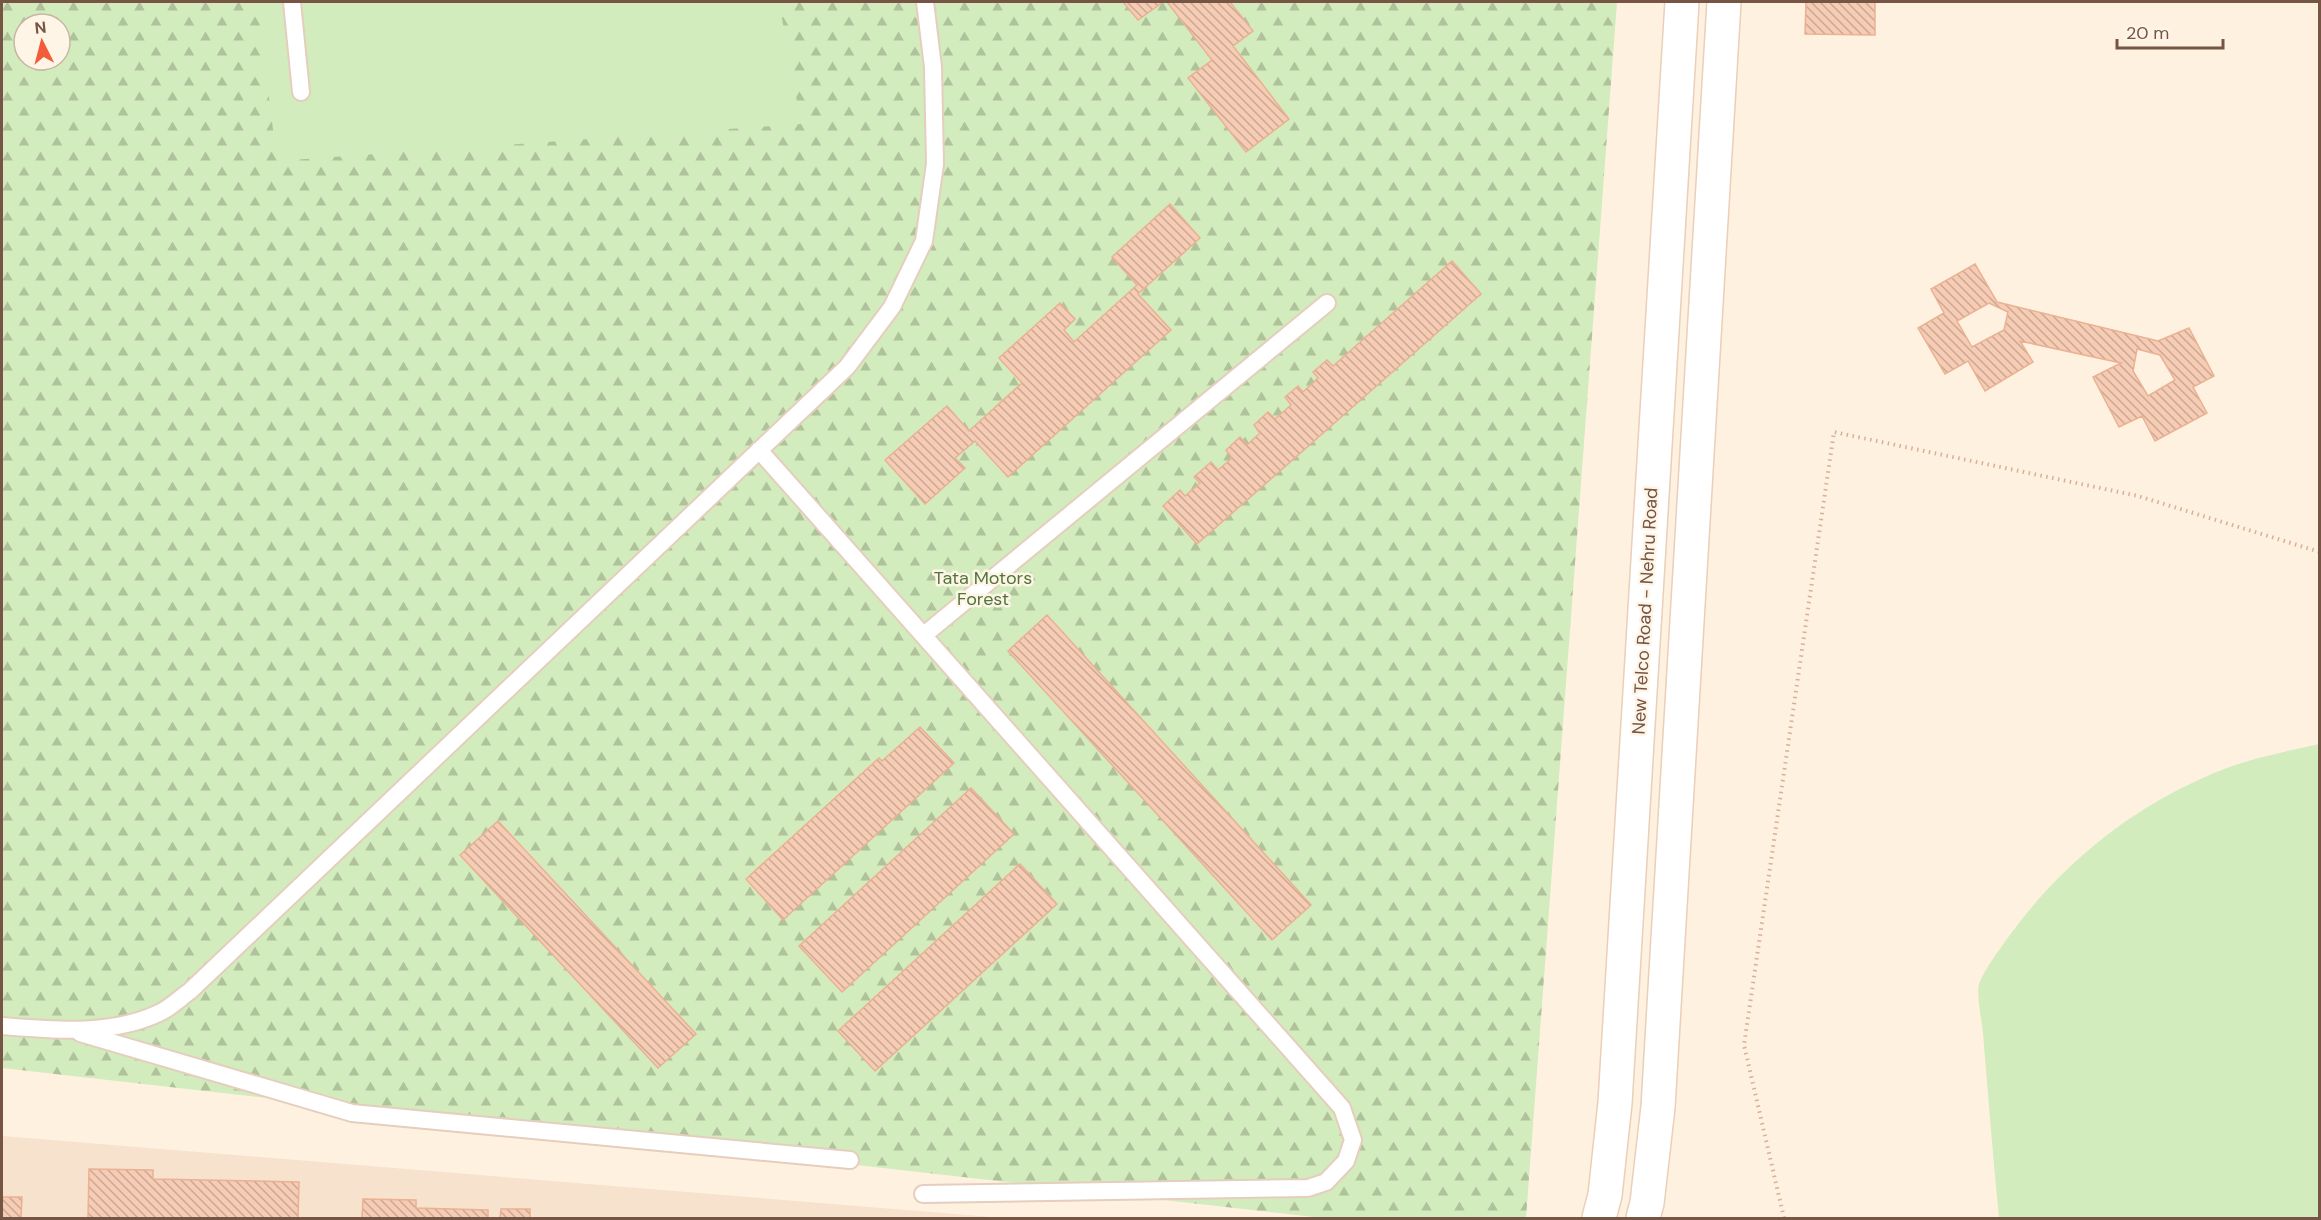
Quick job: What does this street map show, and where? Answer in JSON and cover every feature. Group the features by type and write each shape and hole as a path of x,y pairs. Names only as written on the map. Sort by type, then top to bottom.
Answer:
{"street":[{"name":"New Telco Road - Nehru Road","path":"1599,1218 1605,1195 1616,1103 1682,2"},
{"path":"1643,1218 1647,1203 1658,1107 1724,2"}],"lane":[{"path":"292,2 301,92"},
{"path":"2,1026 74,1031 121,1025 160,1013 190,991 847,367 892,307 924,241 935,164 933,67 925,2"},
{"path":"924,635 1327,303"},
{"path":"759,450 1342,1108 1353,1140 1346,1161 1326,1182 1308,1188 923,1194"},
{"path":"74,1031 352,1113 850,1160"}],"path":[{"path":"1784,1218 1744,1046 1834,432 2138,496 2319,552"}],"shaded area":[{"path":"2,1136 1004,1218 2,1218"}],"green space":[{"name":"Tata Motors Forest","path":"2,2 1617,2 1526,1218 1323,1218 2,1068"},
{"path":"257,2 779,2 801,124 277,161"},
{"path":"2319,744 2319,1218 1999,1218 1978,994 1982,977 1997,953 2019,923 2062,874 2112,831 2139,812 2227,768 2261,757"}],"building":[{"path":"1123,2 1163,2 1138,20"},
{"path":"1167,2 1230,2 1253,31 1233,46 1289,119 1246,152 1188,78 1212,60"},
{"path":"1806,2 1875,2 1875,35 1805,34"},
{"path":"1170,204 1200,238 1138,294 1171,330 1008,477 975,441 955,458 965,468 925,504 885,460 947,406 969,431 1022,383 999,358 1060,303 1075,319 1064,330 1074,342 1137,285 1112,257"},
{"path":"1452,261 1481,294 1197,544 1163,506 1180,490 1185,496 1200,483 1194,477 1211,462 1218,470 1232,458 1226,450 1240,437 1247,445 1260,433 1254,425 1268,412 1275,419 1291,405 1285,397 1298,386 1303,392 1318,378 1313,372 1327,360 1333,366"},
{"path":"1975,264 1997,302 2158,341 2189,328 2214,376 2193,387 2207,413 2155,441 2142,416 2119,427 2093,377 2121,363 2020,341 2033,362 1985,391 1968,361 1945,374 1918,328 1944,313 1931,289","holes":["1989,303 2008,312 2004,330 1972,347 1957,321","2137,349 2160,355 2175,380 2148,396 2133,371"]},
{"path":"1047,615 1311,905 1272,940 1008,651"},
{"path":"920,727 954,763 783,920 746,879 879,758 882,761"},
{"path":"971,788 1014,834 842,992 799,946"},
{"path":"498,821 696,1034 658,1068 460,855"},
{"path":"1020,864 1057,904 875,1071 838,1031"},
{"path":"89,1169 153,1170 153,1179 299,1182 298,1218 88,1218"},
{"path":"2,1197 22,1197 21,1218 2,1218"},
{"path":"363,1199 416,1200 416,1208 488,1210 488,1218 362,1218"},
{"path":"501,1209 530,1209 530,1218 500,1218"}]}
